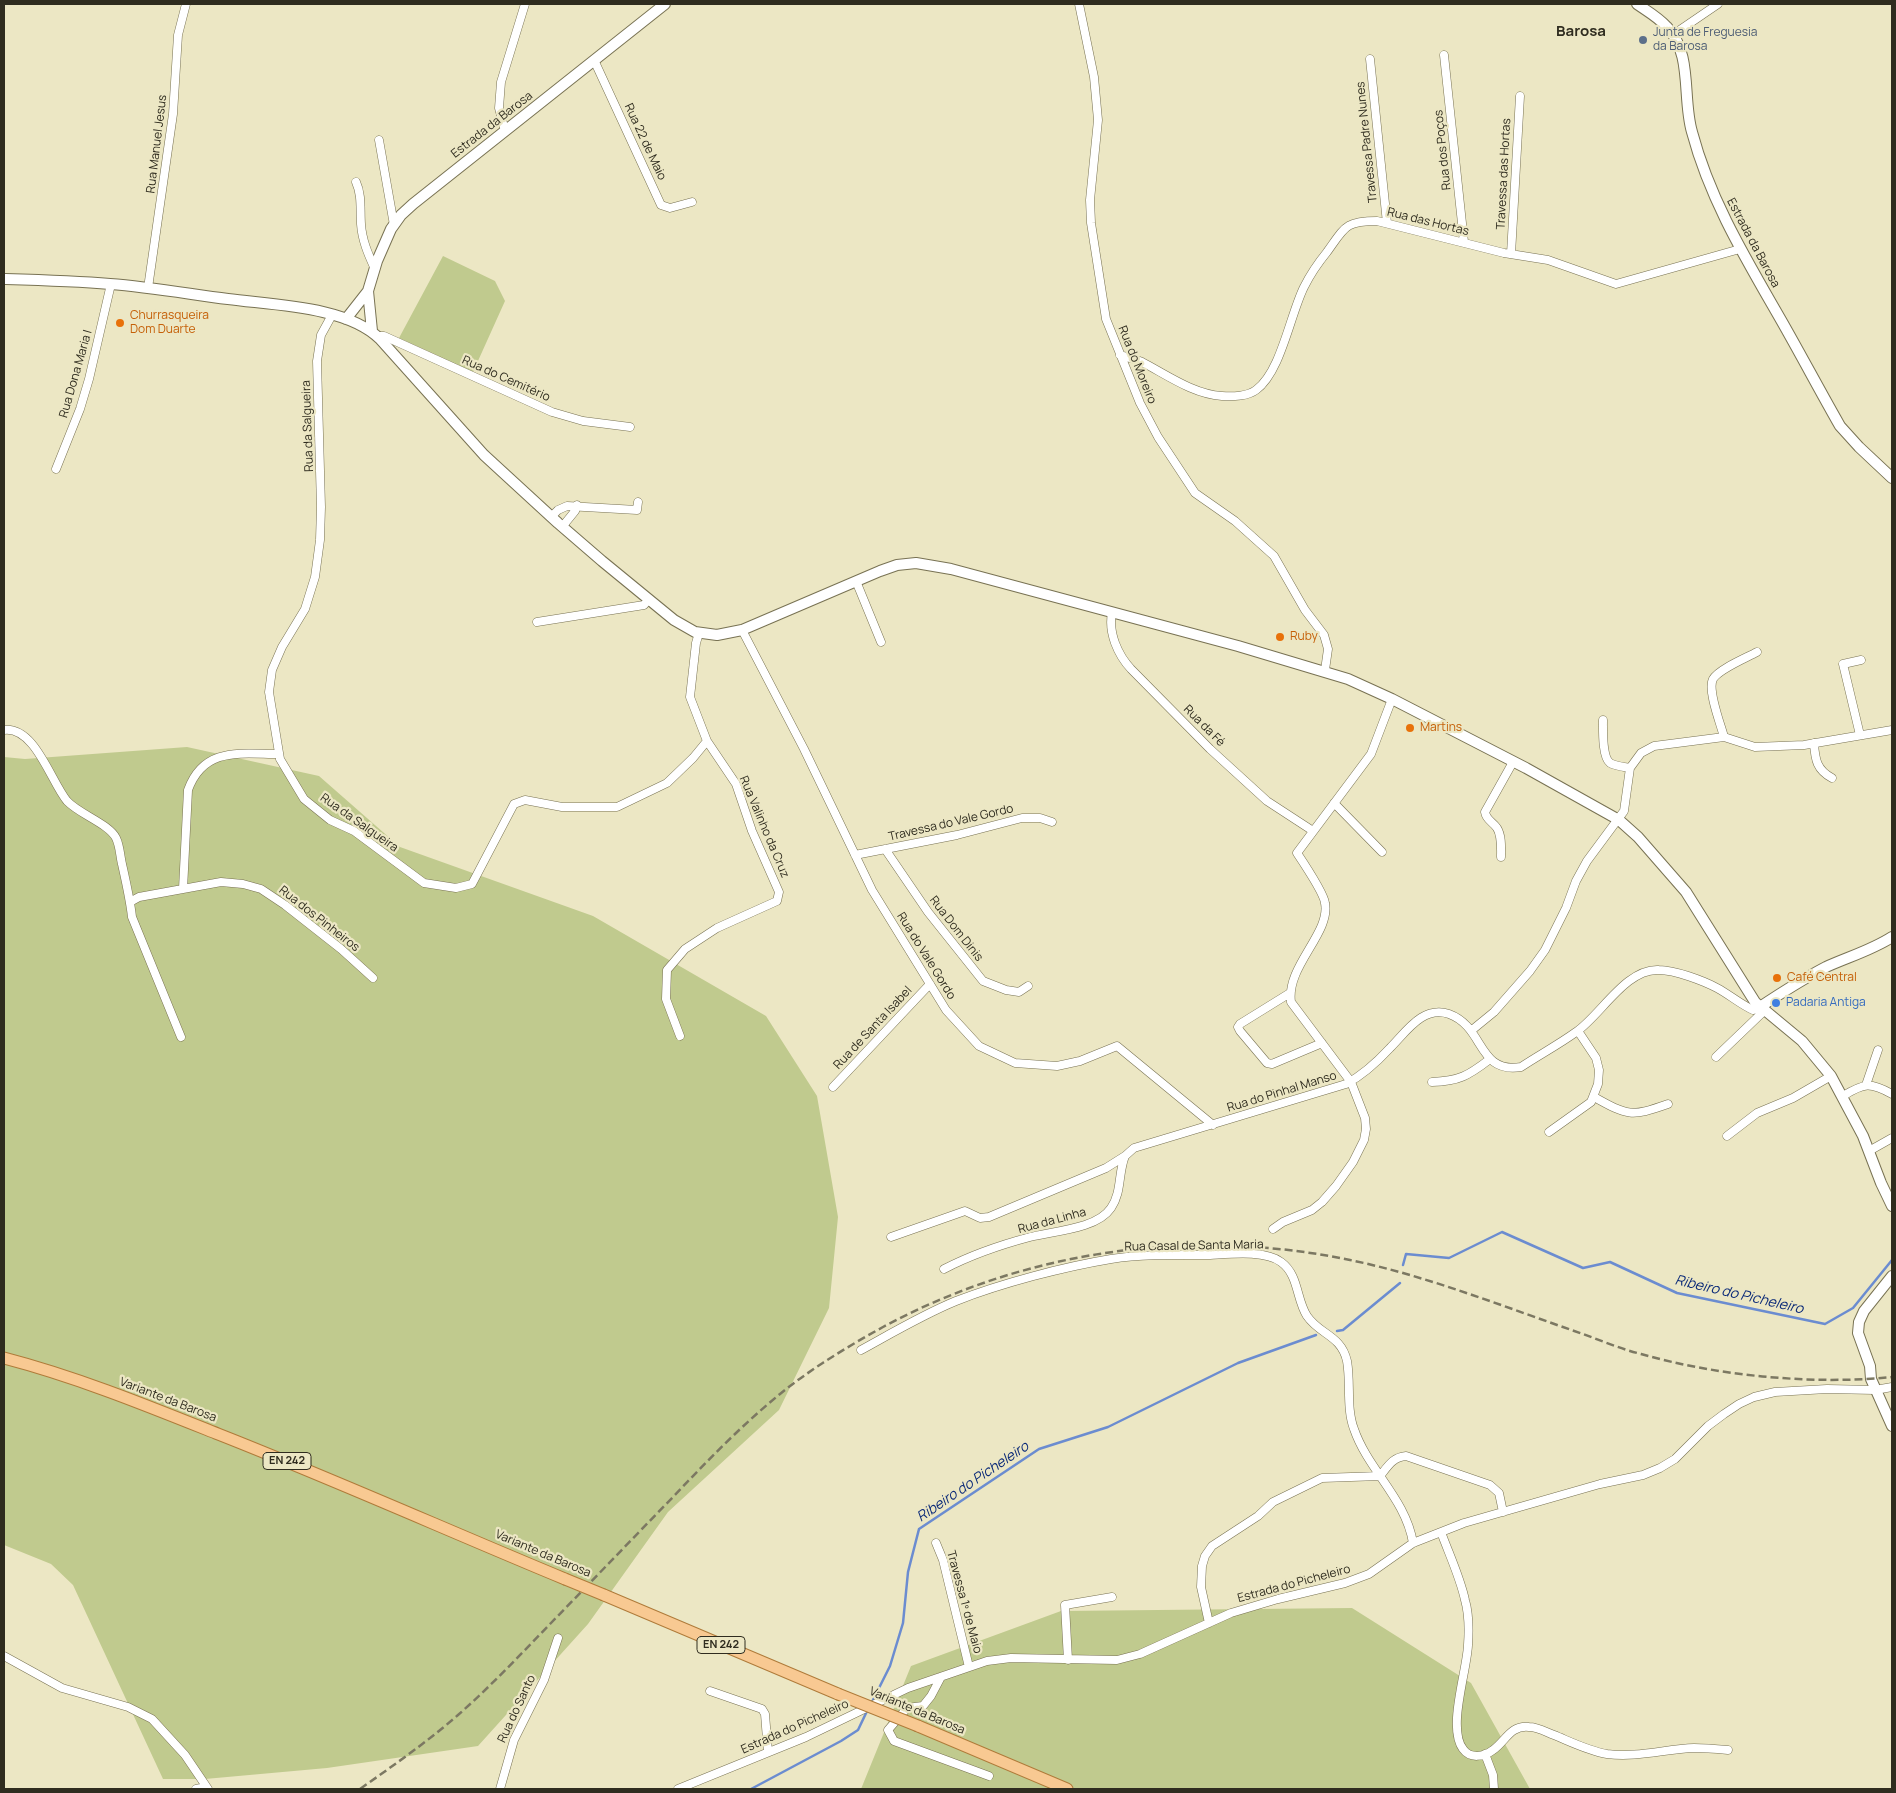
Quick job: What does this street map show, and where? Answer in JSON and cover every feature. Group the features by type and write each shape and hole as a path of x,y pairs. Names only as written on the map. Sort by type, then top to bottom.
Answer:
{"main road":[{"name":"Estrada da Barosa","path":"346,318 368,291 375,269 394,225 413,204 665,4"},
{"name":"Estrada da Barosa","path":"1637,4 1659,18 1674,34 1679,45 1683,60 1692,131 1715,199 1740,249 1840,426 1892,478"},
{"path":"4,279 111,284 148,288 307,309 346,318 374,333 484,455 562,527 680,624 699,632 717,635 742,630 897,565 910,563 926,564 1325,670 1392,699 1619,820 1638,837 1686,892 1745,988 1762,1009 1802,1041 1831,1076 1843,1096 1869,1151 1892,1206"},
{"name":"Estrada da Barosa","path":"368,291 374,333"},
{"path":"1762,1009 1806,978 1881,944 1892,937"},
{"path":"1892,1276 1870,1302 1859,1322 1858,1333 1870,1366 1871,1379 1875,1390 1892,1426"},
{"name":"Variante da Barosa","path":"4,1358 64,1376 170,1414 300,1466 1067,1789"}],"street":[{"name":"Rua Manuel Jesus","path":"148,288 173,114 178,35 186,4"},
{"path":"505,131 499,108 501,82 525,4"},
{"name":"Rua do Moreiro","path":"1079,4 1094,77 1098,120 1090,200 1091,223 1106,319 1140,403 1153,429 1195,493 1235,521 1274,556 1300,603 1324,635 1328,649 1325,670"},
{"path":"1674,34 1718,4"},
{"name":"Rua dos Poços","path":"1444,55 1464,242"},
{"name":"Travessa Padre Nunes","path":"1370,59 1387,223"},
{"name":"Rua 22 de Maio","path":"594,60 661,205 670,208 692,202"},
{"name":"Travessa das Hortas","path":"1511,254 1520,96"},
{"path":"379,140 394,225"},
{"path":"356,182 359,189 360,224 363,242 375,269"},
{"name":"Rua das Hortas","path":"1120,355 1140,361 1166,376 1203,392 1223,396 1245,395 1255,391 1270,372 1281,349 1303,288 1345,226 1357,221 1387,223 1511,254 1548,260 1616,284 1740,249"},
{"name":"Rua Dona Maria I","path":"56,469 80,409 89,379 111,284"},
{"name":"Rua da Salgueira","path":"332,314 321,335 317,361 321,507 320,540 315,577 305,608 282,647 272,670 269,692 280,759 304,799 330,820 354,831 424,883 456,888 472,884 514,804 525,800 562,807 617,807 667,783 693,758 707,741"},
{"name":"Rua do Cemitério","path":"374,333 552,412 583,421 630,427"},
{"path":"551,517 558,510 567,506 577,505 637,510 638,502"},
{"path":"562,527 577,505"},
{"path":"856,581 881,642"},
{"path":"537,622 644,606 650,600"},
{"name":"Rua da Fé","path":"1112,613 1112,630 1121,658 1210,749 1267,801 1313,831"},
{"name":"Rua do Vale Gordo","path":"742,630 804,749 872,890 946,1010 979,1046 1015,1064 1057,1066 1080,1061 1117,1046 1213,1125"},
{"name":"Rua Valinho da Cruz","path":"680,1036 666,999 668,970 685,949 717,928 778,902 779,892 752,831 736,784 707,741 690,697 699,632"},
{"path":"1724,737 1713,696 1712,680 1717,674 1757,652"},
{"path":"1860,735 1843,664 1861,660"},
{"path":"1273,1229 1283,1222 1312,1210 1336,1186 1364,1140 1365,1118 1351,1082 1292,1002 1290,993 1296,972 1325,919 1326,902 1297,852 1370,754 1392,699"},
{"path":"1603,720 1603,741 1607,759 1611,764 1630,768"},
{"path":"4,730 12,729 23,735 43,758 66,800 77,810 108,828 116,837 132,917 181,1037"},
{"path":"1472,1030 1494,1012 1530,971 1545,950 1587,861 1624,811 1630,768 1641,753 1654,746 1724,737 1755,747 1814,743 1892,730"},
{"path":"1814,743 1816,763 1820,769 1832,778"},
{"path":"184,889 188,790 193,776 201,767 221,756 235,753 279,754"},
{"path":"1501,857 1500,834 1485,812 1513,762"},
{"path":"1334,803 1382,852"},
{"name":"Travessa do Vale Gordo","path":"855,855 885,850 1022,818 1040,818 1052,822"},
{"name":"Rua Dom Dinis","path":"885,850 928,912 983,981 1006,990 1018,992 1028,986"},
{"name":"Rua dos Pinheiros","path":"130,902 139,897 221,882 243,884 261,889 285,905 373,978"},
{"path":"1432,1082 1452,1081 1462,1077 1490,1059 1503,1067 1521,1067 1578,1031 1635,976 1648,971 1671,972 1716,988 1753,1010 1762,1009"},
{"name":"Rua de Santa Isabel","path":"833,1087 930,984"},
{"path":"1290,993 1240,1024 1238,1027 1240,1031 1267,1063 1272,1064 1322,1043"},
{"path":"1716,1057 1762,1009"},
{"name":"Rua do Pinhal Manso","path":"891,1237 965,1212 980,1218 989,1217 1106,1168 1134,1148 1351,1082 1363,1074 1409,1028 1426,1015 1448,1014 1472,1030 1490,1059"},
{"path":"1550,1132 1591,1102 1594,1097 1599,1078 1596,1058 1578,1031"},
{"path":"1866,1085 1878,1050"},
{"path":"1728,1136 1757,1113 1793,1098 1831,1076"},
{"path":"1843,1096 1857,1087 1866,1085 1874,1086 1892,1094"},
{"path":"1594,1097 1626,1113 1642,1112 1668,1104"},
{"path":"1869,1151 1892,1138"},
{"name":"Rua da Linha","path":"944,1269 984,1251 1031,1237 1088,1224 1103,1217 1112,1207 1119,1188 1121,1166 1125,1156"},
{"name":"Rua Casal de Santa Maria","path":"861,1350 956,1301 1011,1283 1078,1265 1113,1259 1153,1256 1247,1254 1272,1256 1288,1268 1293,1276 1307,1315 1316,1326 1333,1337 1340,1345 1347,1360 1353,1427 1360,1444 1402,1510 1411,1530 1413,1543"},
{"name":"Estrada do Picheleiro","path":"678,1789 806,1737 908,1688 986,1661 1011,1658 1118,1660 1140,1654 1231,1613 1278,1598 1345,1584 1369,1574 1413,1543 1464,1523 1600,1484 1643,1475 1660,1468 1676,1459 1708,1426 1739,1404 1754,1397 1783,1391 1827,1389 1875,1390 1892,1387"},
{"path":"1209,1623 1201,1587 1202,1566 1205,1556 1212,1546 1258,1516 1273,1502 1322,1478 1380,1476 1399,1456 1406,1456 1490,1485 1498,1493 1504,1512"},
{"path":"1441,1532 1465,1600 1467,1613 1468,1646 1457,1710 1458,1737 1462,1748 1467,1753 1479,1757 1493,1751 1506,1736 1515,1729 1524,1726 1535,1727 1587,1749 1608,1754 1695,1748 1728,1750"},
{"name":"Travessa 1º de Maio","path":"936,1543 943,1560 969,1667"},
{"path":"1068,1660 1064,1604 1112,1598"},
{"name":"Rua do Santo","path":"500,1789 514,1740 544,1680 558,1638"},
{"path":"4,1656 62,1688 128,1707 152,1719 185,1755 207,1788 196,1789"},
{"path":"941,1677 924,1706 907,1708 888,1730 894,1741 989,1776"},
{"path":"710,1691 762,1709 765,1714 768,1752"},
{"path":"1485,1754 1493,1775 1494,1789"}],"green space":[{"path":"443,256 495,281 505,301 473,372 399,338"},
{"path":"187,747 319,776 400,847 593,916 766,1016 817,1096 838,1217 829,1308 779,1410 668,1512 588,1624 478,1746 327,1768 205,1779 163,1779 73,1585 51,1564 4,1545 4,757 25,759"},
{"path":"1352,1608 1471,1683 1530,1789 861,1789 911,1666 1061,1611"}],"waterway":[{"name":"Ribeiro do Picheleiro","path":"1403,1265 1406,1254 1449,1258 1502,1232 1583,1268 1610,1262 1677,1293 1825,1324 1853,1308 1892,1260"},
{"path":"1337,1331 1343,1330 1400,1283"},
{"name":"Ribeiro do Picheleiro","path":"872,1702 890,1666 903,1623 908,1572 919,1529 1039,1449 1108,1427 1238,1363 1316,1335"},
{"name":"Ribeiro do Picheleiro","path":"751,1789 858,1730 868,1709"}],"railway":[{"path":"360,1789 422,1744 470,1704 725,1444 792,1384 830,1358 883,1327 938,1301 994,1279 1052,1263 1110,1252 1170,1246 1230,1246 1290,1250 1350,1260 1409,1275 1467,1293 1626,1350 1671,1362 1766,1377 1830,1380 1892,1377"}],"place":[{"name":"Junta de Freguesia da Barosa","path":"1643,40"},
{"name":"Churrasqueira Dom Duarte","path":"120,323"},
{"name":"Ruby","path":"1280,637"},
{"name":"Martins","path":"1410,728"},
{"name":"Café Central","path":"1777,978"},
{"name":"Padaria Antiga","path":"1776,1003"}],"district":[{"name":"Barosa","path":"1581,32"}]}
